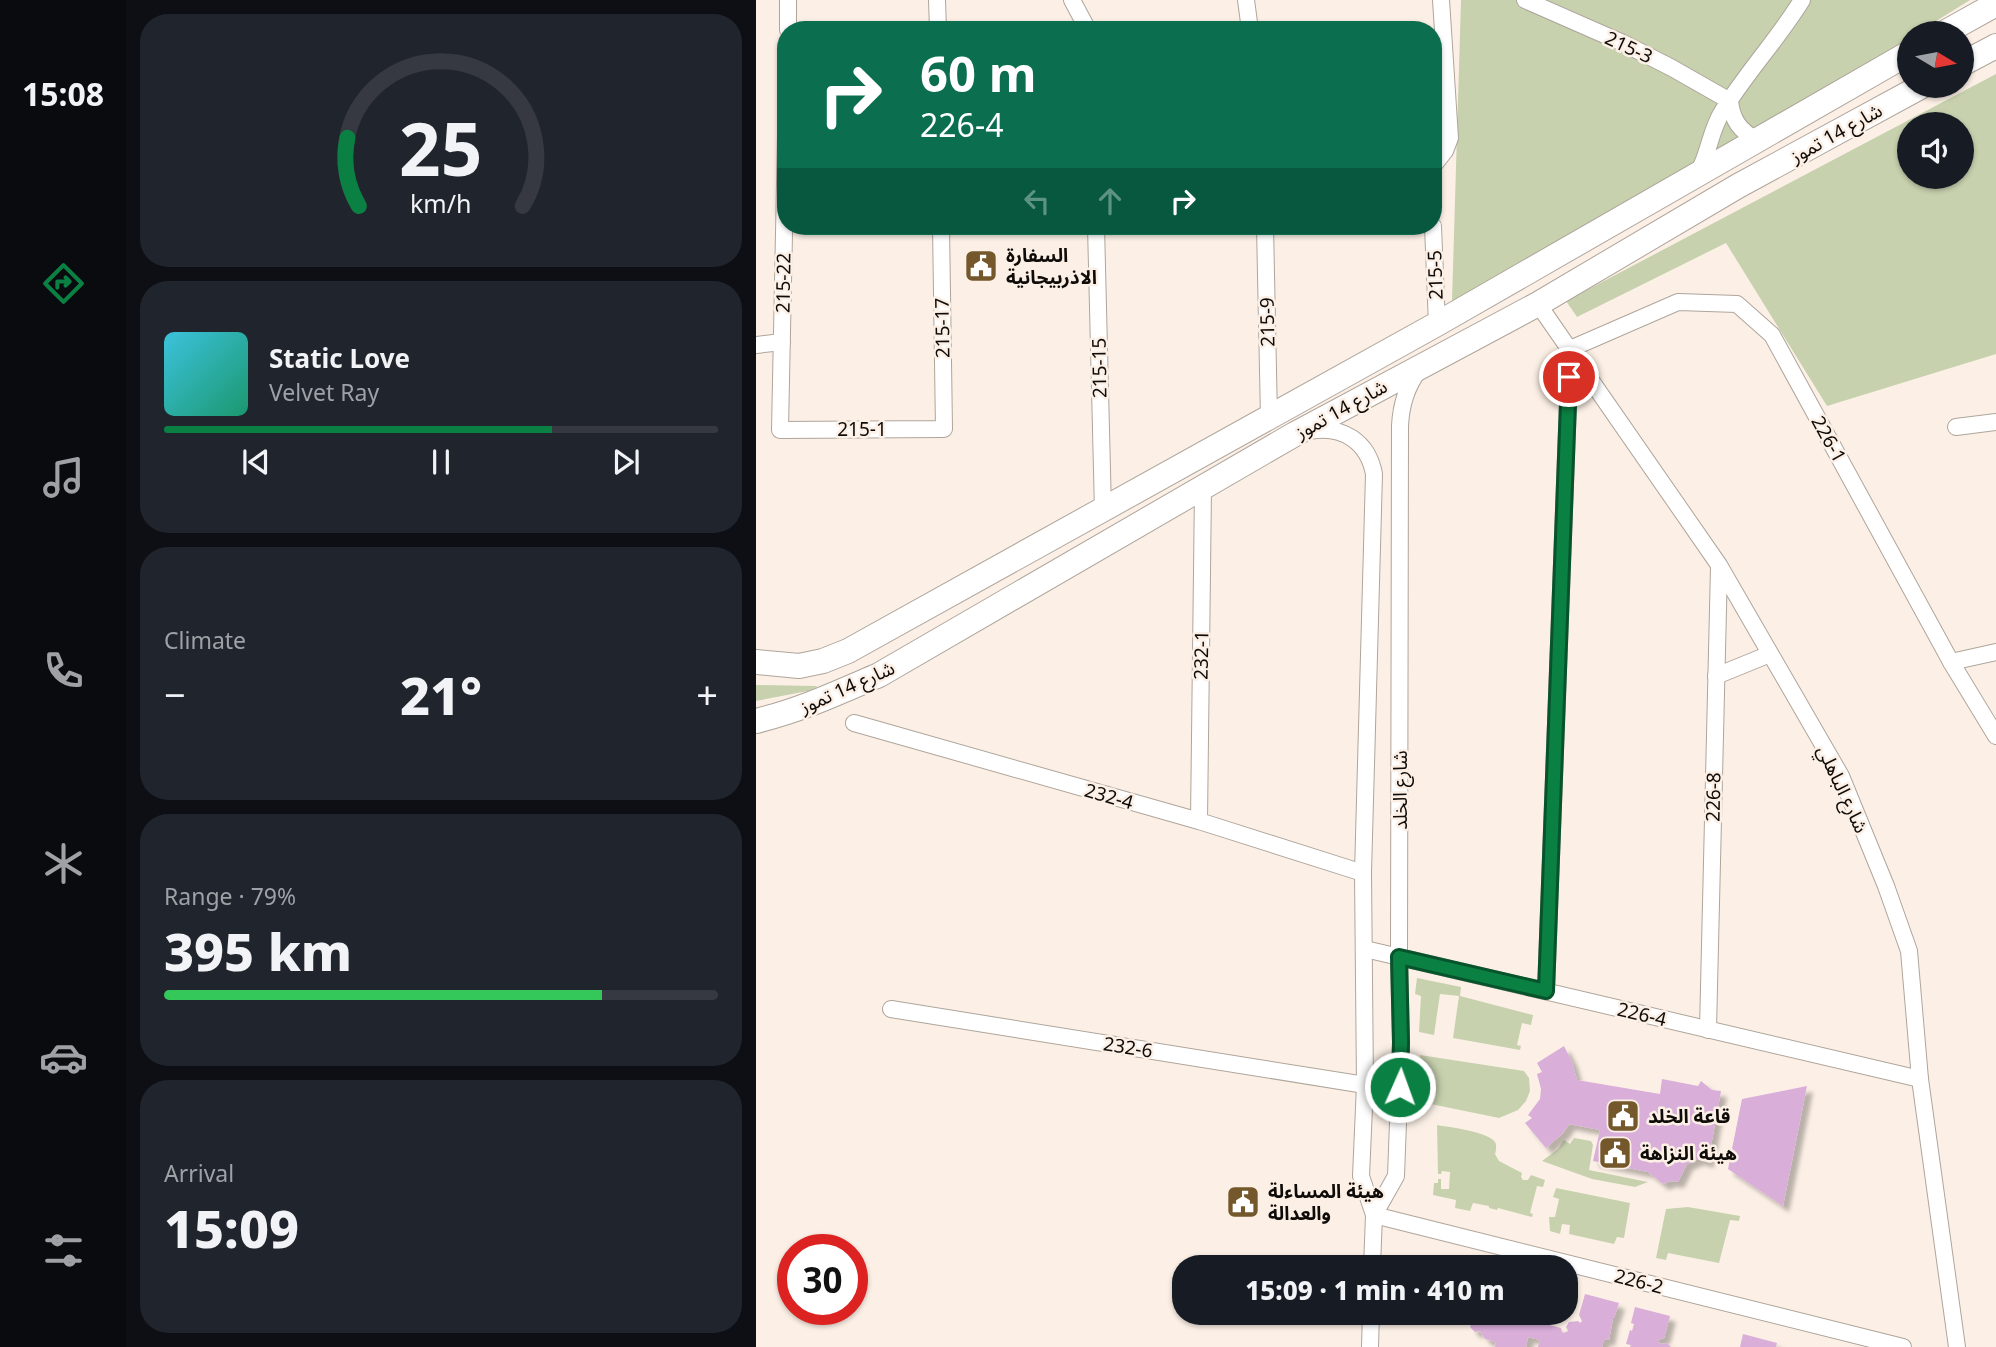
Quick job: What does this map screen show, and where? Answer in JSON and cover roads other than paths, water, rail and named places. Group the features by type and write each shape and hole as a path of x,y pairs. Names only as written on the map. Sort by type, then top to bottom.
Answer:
{"main road":[{"path":"1966,21 1996,4"},
{"path":"1974,58 1996,46"},
{"name":"شارع 14 تموز","path":"756,662 799,666 823,661 848,651 1437,324 1897,60"},
{"name":"شارع 14 تموز","path":"756,721 791,712 879,675 1296,434 1538,304 1738,186 1900,98"},
{"path":"756,647 799,666"},
{"path":"756,732 791,712"}],"street":[{"path":"788,0 788,21"},
{"path":"937,0 937,21"},
{"path":"1072,0 1083,21"},
{"path":"1245,0 1248,21"},
{"path":"1441,0 1450,138 1442,155"},
{"name":"215-3","path":"1525,0 1623,43 1730,101"},
{"path":"1694,178 1704,161 1715,124 1802,0"},
{"path":"1730,101 1731,113 1737,125 1758,140"},
{"name":"215-22","path":"780,430 784,235"},
{"name":"215-17","path":"941,235 944,429"},
{"name":"215-15","path":"1096,235 1102,511"},
{"name":"215-9","path":"1265,235 1269,418"},
{"name":"215-5","path":"1433,235 1437,324"},
{"name":"226-1","path":"1570,349 1678,302 1737,304 1772,335 1951,662 1996,736"},
{"name":"شارع الباهلي","path":"1538,304 1719,565 1841,776 1886,886 1909,951 1920,1080 1957,1347"},
{"path":"756,345 782,342"},
{"path":"1546,991 1570,349"},
{"name":"شارع الخلد","path":"1374,1215 1396,1176 1401,1042 1400,426 1406,392 1411,380 1423,365"},
{"path":"1956,427 1996,422"},
{"name":"215-1","path":"780,430 944,429"},
{"name":"شارع الخلد","path":"1296,434 1323,429 1350,437 1367,452 1374,474 1363,873 1365,949 1361,1176 1374,1215 1372,1255"},
{"name":"232-1","path":"1199,821 1203,488"},
{"name":"226-8","path":"1708,1030 1719,565"},
{"path":"1951,662 1996,652"},
{"path":"1716,676 1770,654"},
{"name":"232-4","path":"854,723 1199,821 1363,873"},
{"name":"226-4","path":"1365,949 1920,1080"},
{"name":"232-6","path":"891,1009 1364,1085"},
{"name":"226-2","path":"1374,1215 1903,1347"},
{"path":"1370,1347 1371,1325"}],"place":[{"name":"السفارة الاذربيجانية","path":"981,266"},
{"name":"قاعة الخلد","path":"1623,1116"},
{"name":"هيئة النزاهة","path":"1615,1153"},
{"name":"هيئة المساءلة والعدالة","path":"1243,1202"}]}
